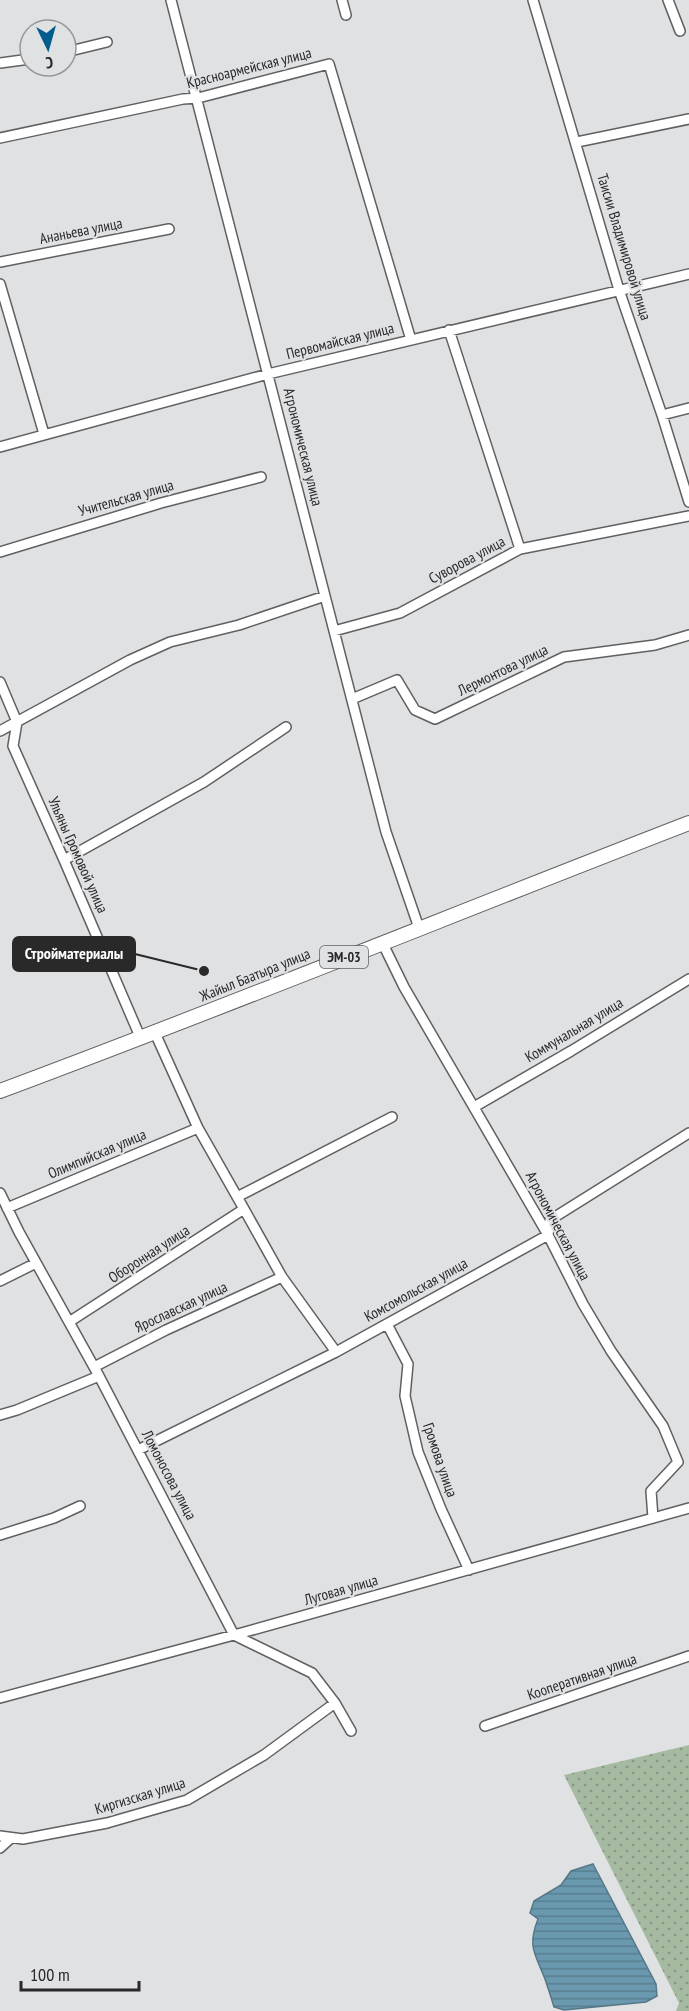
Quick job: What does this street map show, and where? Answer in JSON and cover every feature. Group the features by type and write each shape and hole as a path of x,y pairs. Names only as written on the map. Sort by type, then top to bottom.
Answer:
{"highway":[{"name":"Жайыл Баатыра улица","path":"0,1091 141,1039 382,942 689,824"}],"street":[{"name":"Агрономическая улица","path":"171,0 386,832 419,928"},
{"path":"342,0 346,15"},
{"name":"Таисии Владимировой улица","path":"533,0 577,142 619,290 689,502"},
{"path":"668,0 680,31"},
{"path":"78,49 106,42"},
{"path":"0,63 18,61"},
{"name":"Красноармейская улица","path":"0,138 183,99 198,98 329,64 411,340"},
{"path":"577,142 689,119"},
{"name":"Ананьева улица","path":"0,262 169,229"},
{"name":"Первомайская улица","path":"0,447 268,374 689,274"},
{"path":"0,284 44,434"},
{"path":"449,330 520,549"},
{"path":"662,415 686,408"},
{"name":"Учительская улица","path":"0,552 161,503 261,477"},
{"name":"Суворова улица","path":"334,631 400,613 520,549 689,516"},
{"path":"0,731 130,660 171,642 239,625 325,596"},
{"name":"Лермонтова улица","path":"352,699 397,680 415,710 435,719 564,657 655,645 689,635"},
{"name":"Ульяны Громовой улица","path":"0,682 17,722 13,746 141,1039"},
{"path":"64,860 204,782 286,727"},
{"name":"Агрономическая улица","path":"382,942 404,987 548,1235 583,1304 611,1351 663,1426 678,1462 651,1491 653,1518"},
{"name":"Коммунальная улица","path":"474,1107 689,979"},
{"path":"155,1033 198,1128 282,1277 336,1352"},
{"path":"237,1197 392,1117"},
{"name":"Олимпийская улица","path":"7,1208 198,1128"},
{"name":"Комсомольская улица","path":"138,1450 336,1352 548,1235 550,1220 689,1133"},
{"name":"Ломоносова улица","path":"0,1193 99,1376 234,1635"},
{"name":"Оборонная улица","path":"69,1322 244,1209"},
{"path":"0,1281 36,1263"},
{"name":"Ярославская улица","path":"94,1367 166,1330 282,1277"},
{"name":"Громова улица","path":"387,1324 408,1364 405,1396 418,1452 469,1570"},
{"path":"0,1414 17,1410 99,1376"},
{"path":"0,1535 54,1518 80,1506"},
{"name":"Луговая улица","path":"0,1698 689,1508"},
{"path":"234,1635 312,1673 335,1703 351,1731"},
{"name":"Кооперативная улица","path":"485,1726 689,1656"},
{"name":"Киргизская улица","path":"0,1836 23,1839 107,1823 187,1800 264,1755 335,1703"},
{"path":"0,1848 11,1838"}],"green space":[{"path":"689,1745 689,2011 676,2011 679,2003 564,1775"}],"water":[{"path":"593,1864 656,1984 657,1996 646,2002 564,2010 554,2007 535,1956 533,1937 538,1919 530,1913 534,1901 561,1885 571,1871"}],"place":[{"name":"Стройматериалы","path":"204,971"}]}
